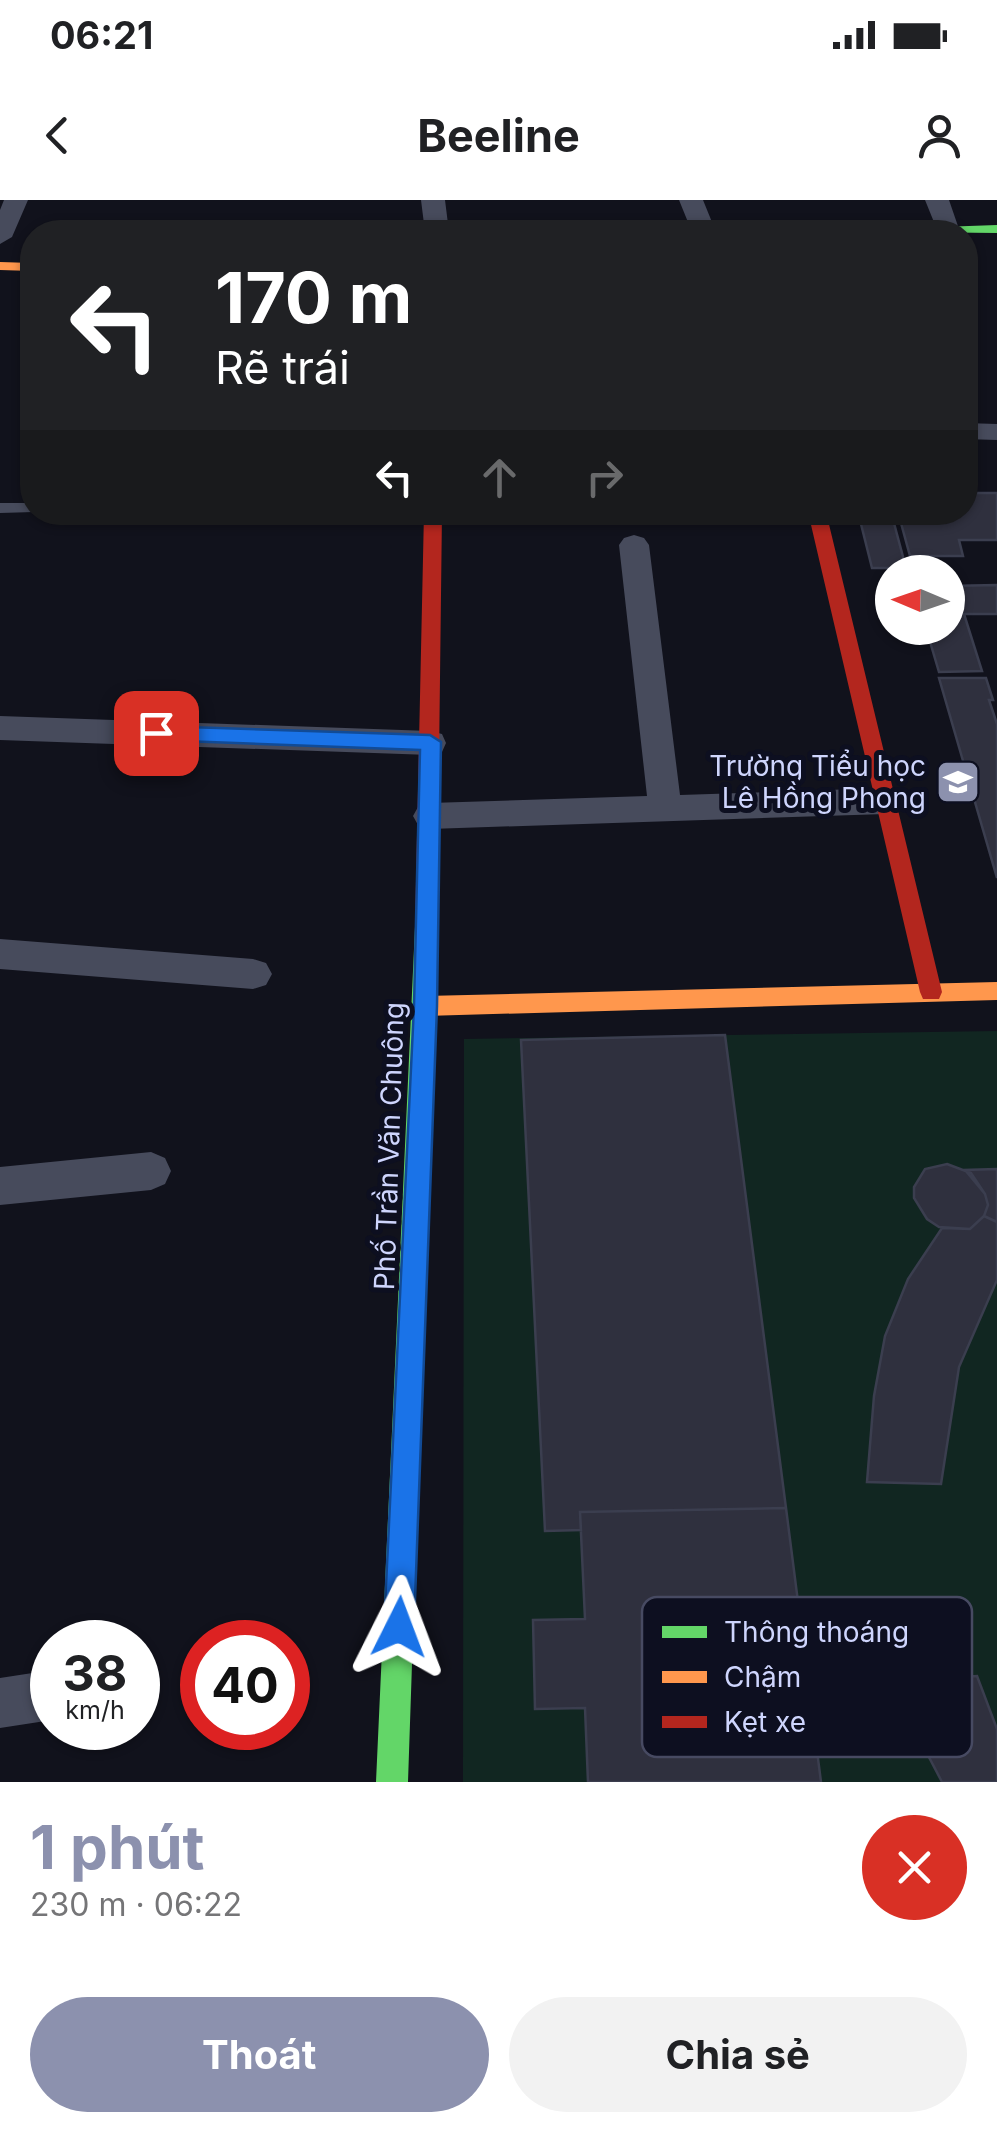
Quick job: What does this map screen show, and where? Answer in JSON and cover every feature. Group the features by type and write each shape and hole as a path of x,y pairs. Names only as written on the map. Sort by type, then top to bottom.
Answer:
{"street":[{"path":"0,240 16,200"},
{"name":"Phố Trần Văn Chuông","path":"392,1782 426,1006 432,525"},
{"path":"821,525 930,992"},
{"path":"634,545 665,808"},
{"path":"0,728 430,742"},
{"path":"430,816 884,801"},
{"path":"0,954 253,974"},
{"path":"426,1006 997,991"},
{"path":"0,1186 151,1171"},
{"path":"0,1703 30,1698"}],"green space":[{"path":"997,1031 997,1782 463,1782 464,1039"}],"building":[{"path":"978,493 997,493 997,540 959,540 963,555 910,555 902,525 978,525"},
{"path":"861,525 894,525 903,555 875,555 875,568"},
{"path":"997,585 997,614 965,614 965,586"},
{"path":"965,617 982,671 939,672 931,645 965,645"},
{"path":"939,678 986,678 993,700 989,700 997,724 997,878"},
{"path":"725,1035 786,1508 580,1512 581,1530 545,1531 521,1040"},
{"path":"947,1164 971,1173 985,1194 988,1205 984,1216 970,1229 939,1227 927,1219 914,1198 914,1187 925,1169"},
{"path":"997,1169 997,1222 984,1216 988,1205 985,1194 965,1170"},
{"path":"984,1216 997,1222 997,1280 959,1367 941,1484 867,1482 874,1396 885,1336 908,1279 942,1228 970,1229"},
{"path":"786,1508 797,1597 642,1597 642,1757 818,1757 821,1782 588,1782 585,1708 535,1709 533,1620 585,1619 580,1512"},
{"path":"972,1676 977,1676 997,1729 997,1782 942,1782 929,1757 972,1757"}],"traffic: fast":[{"path":"978,230 997,229"},
{"path":"392,1782 426,927"}],"traffic: slow":[{"path":"0,266 20,267"},
{"path":"425,1006 997,991"}],"traffic: jam":[{"path":"426,927 433,525"},
{"path":"820,525 931,992"}],"place":[{"name":"Trường Tiểu học Lê Hồng Phong","path":"958,782"}],"route":[{"path":"156,733 430,742 426,1006 399,1627"}]}
